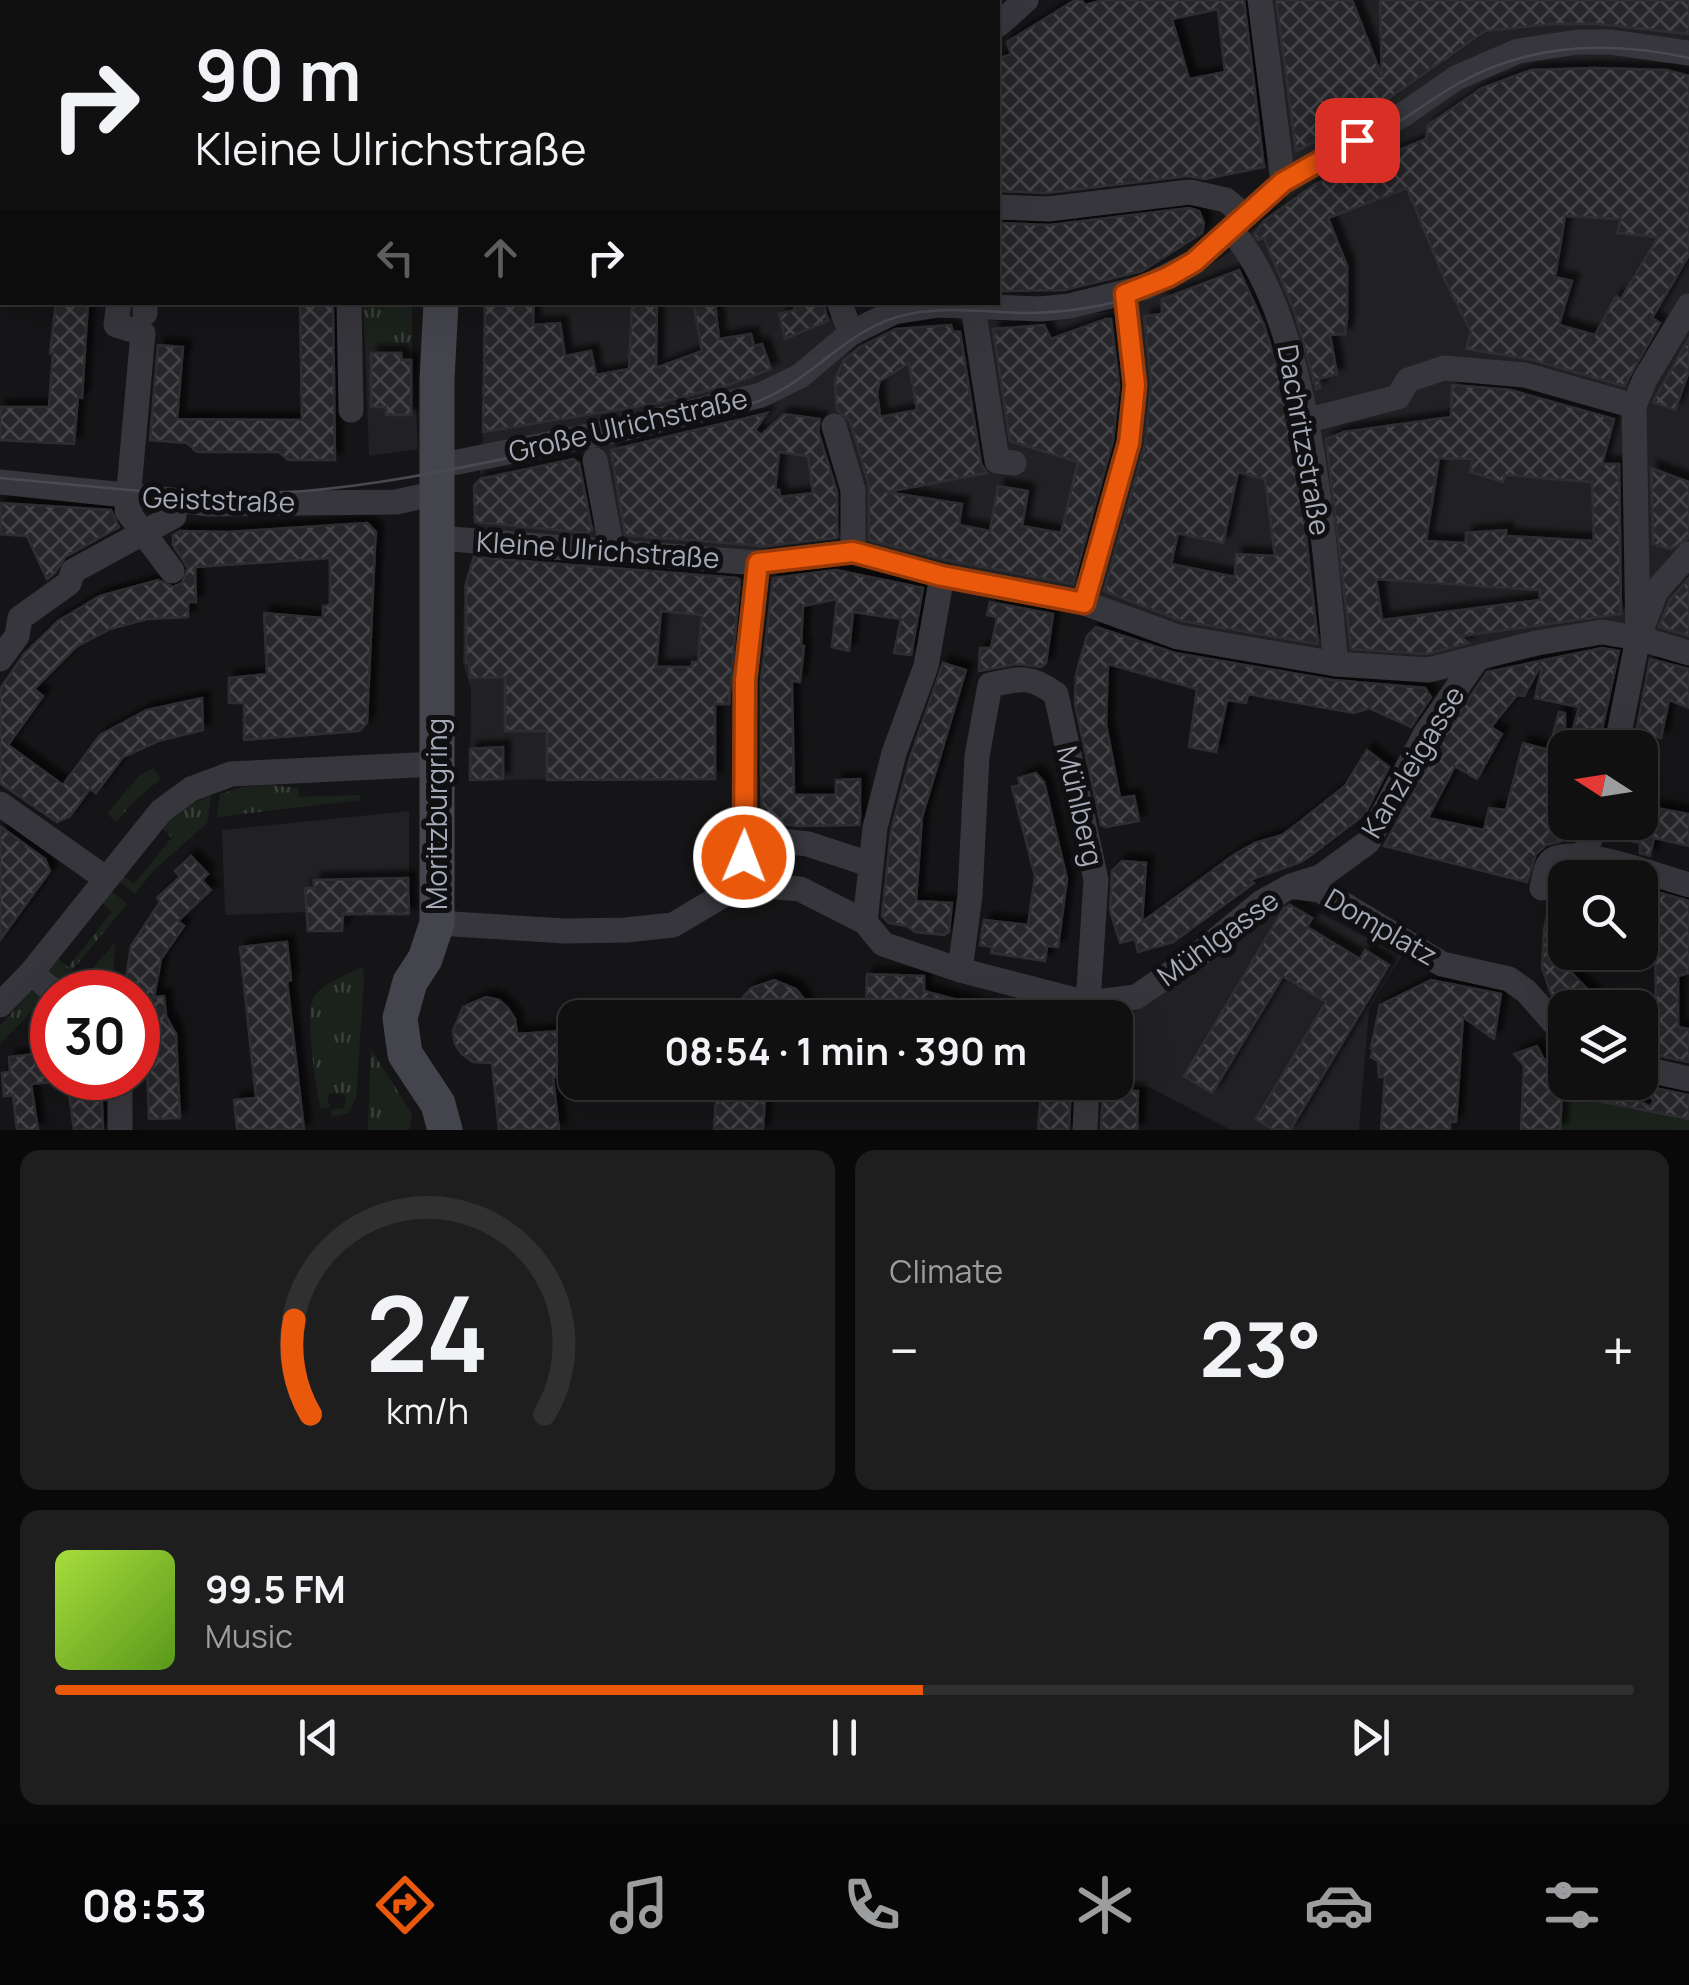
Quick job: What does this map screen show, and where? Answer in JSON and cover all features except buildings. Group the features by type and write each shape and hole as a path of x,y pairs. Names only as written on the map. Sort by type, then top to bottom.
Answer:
{"street":[{"path":"1000,23 1026,0"},
{"path":"1260,0 1283,182"},
{"name":"Große Ulrichstraße","path":"438,480 761,395 800,376 850,333 894,312 916,307 1040,309 1097,302 1168,277 1194,262 1283,182 1404,114 1456,78 1518,51 1578,42 1610,42 1689,53"},
{"path":"1000,207 1048,209 1190,192 1226,200 1238,223"},
{"name":"Dachritzstraße","path":"1238,223 1284,325 1305,421 1322,530 1336,664"},
{"path":"1084,603 1129,443 1135,385 1125,294"},
{"path":"119,305 116,325 143,334 127,511 133,536 172,571"},
{"path":"349,305 351,410"},
{"name":"Moritzburgring","path":"441,305 437,923 424,959 410,982 400,1018 405,1054 438,1104 445,1130"},
{"path":"840,305 850,333"},
{"path":"1638,638 1634,406 1645,379 1689,306"},
{"path":"973,307 996,461 1014,463"},
{"path":"1305,421 1398,397 1408,380 1444,368 1538,378 1634,406"},
{"path":"834,426 853,490 853,552"},
{"name":"Große Ulrichstraße","path":"595,460 612,551"},
{"name":"Geiststraße","path":"0,482 210,504 333,504 396,502 438,480"},
{"path":"0,659 17,636 20,618 69,584 73,570 174,516"},
{"name":"Kleine Ulrichstraße","path":"438,538 758,563 853,552 942,576 1084,603 1178,637 1336,664 1428,670 1536,643 1602,632 1689,653"},
{"path":"1620,730 1638,638 1656,591 1689,554"},
{"path":"742,884 745,680 758,563"},
{"path":"865,922 874,828 894,753 926,666 942,576"},
{"name":"Kanzleigasse","path":"1292,886 1320,877 1368,842 1426,733 1476,660"},
{"name":"Mühlberg","path":"960,970 970,895 977,756 990,684 1017,678 1037,680 1056,694 1092,850 1096,880 1088,1000"},
{"path":"34,970 160,811 191,789 231,774 436,764"},
{"path":"0,804 105,878"},
{"path":"745,837 808,844 869,864"},
{"path":"1584,856 1590,840"},
{"path":"1545,876 1555,859 1584,856 1689,885"},
{"path":"437,923 564,932 673,926 742,884 800,889 865,922 882,944 1055,1000"},
{"name":"Domplatz","path":"1292,886 1320,890 1442,964 1509,980 1548,1016"},
{"name":"Mühlgasse","path":"1125,1000 1136,997 1200,954 1262,902 1292,886"},
{"path":"0,1006 30,975"},
{"path":"1658,1072 1689,1079"},
{"path":"120,1100 120,1130"},
{"path":"1084,1130 1086,1100"}],"shaded area":[{"path":"1264,0 1689,0 1689,640 1651,630 1427,668 1177,636 1083,597 840,537 762,549 743,583 731,704 715,704 715,779 470,780 471,690 463,663 464,584 481,529 475,522 474,486 480,479 483,432 485,305 835,305 872,333 948,318 1021,322 1121,310 1166,291 1223,257 1287,199"},
{"path":"412,343 418,449 369,456 365,344"},
{"path":"409,811 409,915 352,914 343,923 342,931 313,931 312,912 225,915 222,830"},
{"path":"1295,900 1402,956 1369,1009 1359,1130 1231,1130 1149,1087 1133,1087 1133,1013 1269,907"}],"green space":[{"path":"363,305 412,305 412,343 365,344"},
{"path":"153,768 160,779 117,822 107,814 139,776"},
{"path":"269,785 298,788 299,797 360,795 360,800 217,817 220,794"},
{"path":"211,796 207,823 153,871 135,894 118,880 122,875 134,884 172,838 161,827 183,808"},
{"path":"110,890 127,904 72,970 47,970 56,957 68,967 112,912 101,902"},
{"path":"115,943 114,970 91,970"},
{"path":"360,968 364,979 356,1098 349,1113 332,1117 331,1110 344,1108 346,1099 344,1094 330,1093 330,1107 321,1109 312,1053 311,1007 322,988"},
{"path":"30,992 30,1013 0,1044 0,1026"},
{"path":"371,1049 412,1114 409,1130 368,1130"},
{"path":"1562,1100 1592,1100 1689,1119 1689,1130 1560,1130"}],"tram line":[{"path":"0,478 190,494 291,492 443,471 654,429 771,396 858,335 897,317 943,310 1067,311 1138,295 1199,261 1294,179 1488,69 1516,59 1572,49 1630,49 1689,58"}],"route":[{"path":"744,857 745,680 758,563 853,552 942,576 1084,603 1129,443 1135,385 1125,294 1194,262 1283,182 1357,140"}]}
